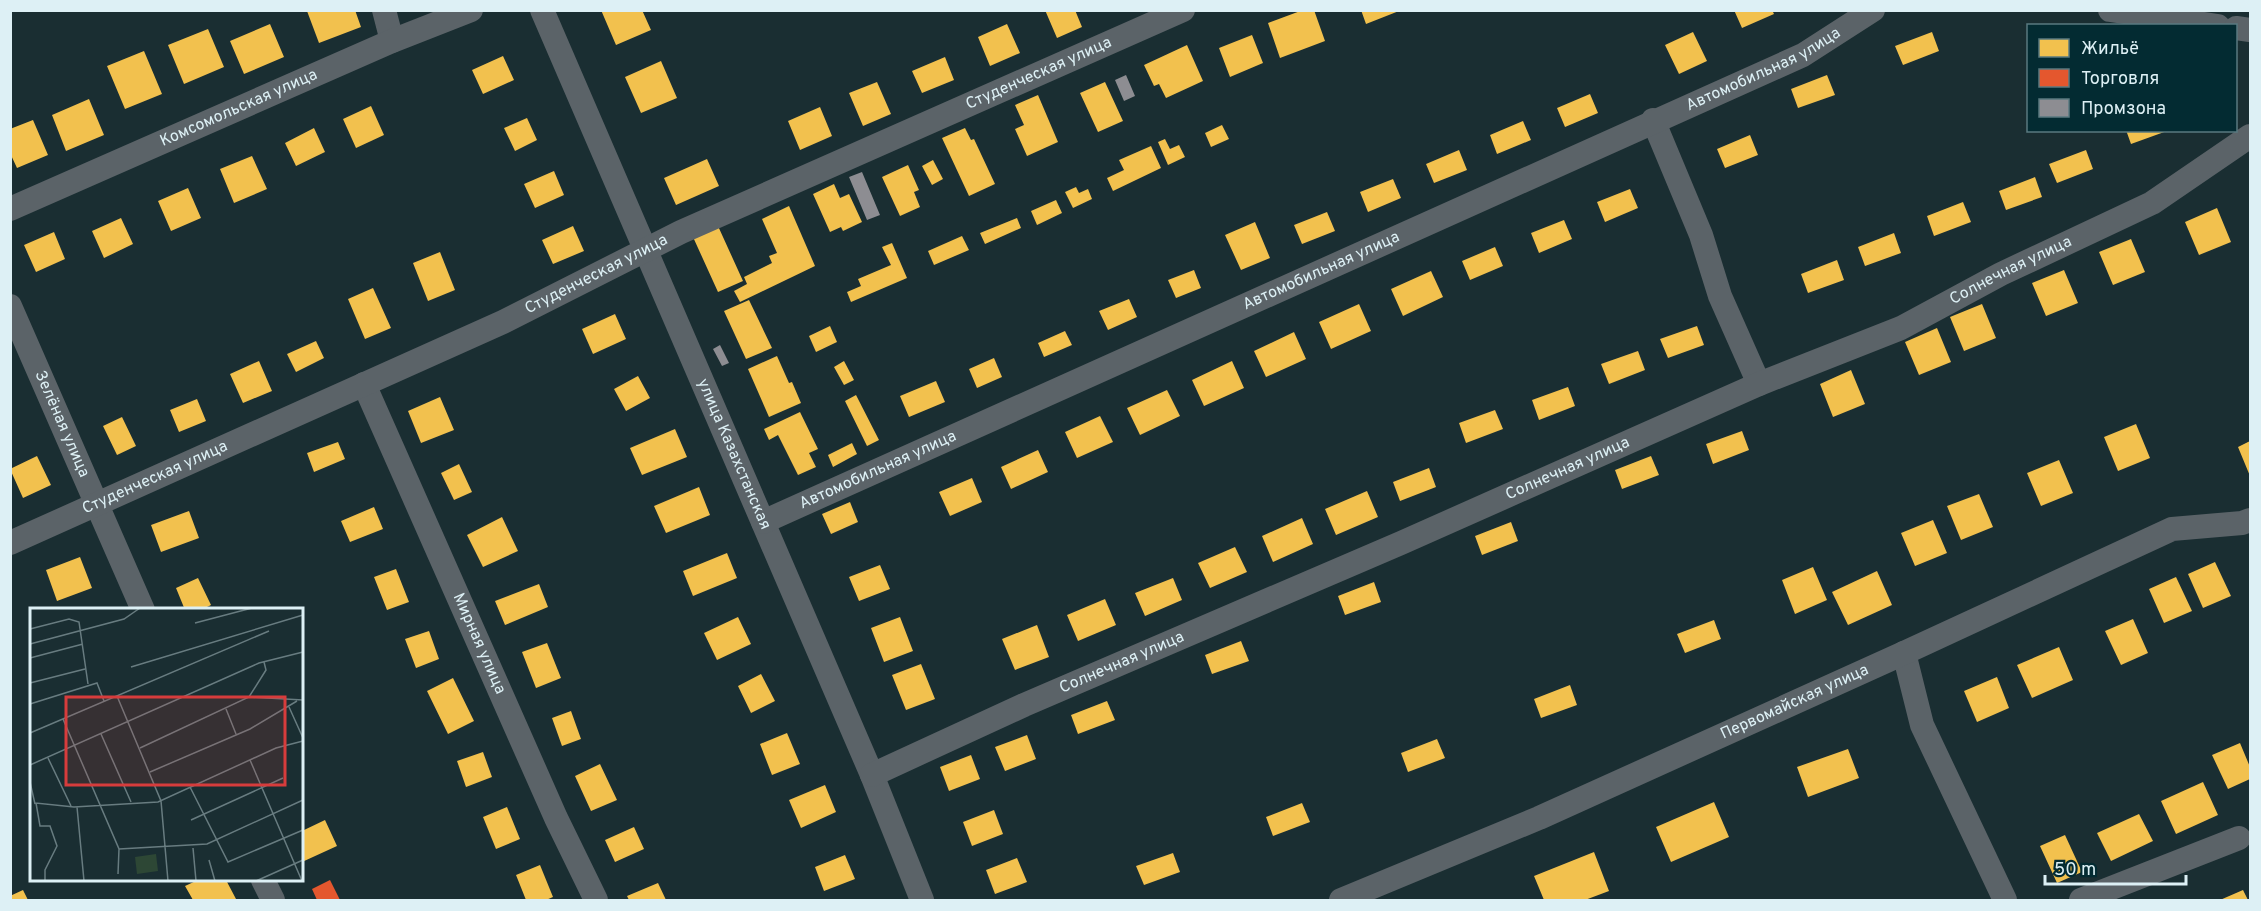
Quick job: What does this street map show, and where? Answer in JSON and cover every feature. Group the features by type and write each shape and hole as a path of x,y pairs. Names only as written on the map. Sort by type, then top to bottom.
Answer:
{"street":[{"path":"384,10 392,41"},
{"name":"Комсомольская улица","path":"10,209 392,41 471,10"},
{"name":"улица Казахстанская","path":"542,10 872,775 922,900"},
{"name":"Студенческая улица","path":"10,543 503,322 646,250 770,192 1183,10"},
{"name":"Автомобильная улица","path":"763,522 1653,120 1803,55 1873,10"},
{"path":"2110,10 2204,24"},
{"path":"1653,120 1701,235 1720,296 1759,384"},
{"name":"Солнечная улица","path":"872,775 1024,705 1401,543 1759,384 1901,328 2001,274 2152,203 2250,136"},
{"name":"Зелёная улица","path":"10,306 143,608"},
{"name":"Мирная улица","path":"364,384 556,818 596,900"},
{"name":"Первомайская улица","path":"1341,900 1539,818 2172,529 2242,523 2250,520"},
{"path":"1904,653 1922,725 2005,900"},
{"path":"2081,900 2239,838"},
{"path":"264,881 273,900"}],"building: Жильё":[{"path":"355,10 361,27 319,43 307,11"},
{"path":"601,10 642,10 651,30 616,45"},
{"path":"1045,10 1075,10 1082,27 1057,38"},
{"path":"1303,10 1314,10 1325,41 1280,58 1268,23"},
{"path":"1361,10 1399,10 1399,11 1366,24"},
{"path":"1734,10 1772,10 1774,14 1742,28"},
{"path":"270,24 284,57 244,74 230,41"},
{"path":"1007,24 1020,53 990,66 978,37"},
{"path":"208,29 224,67 184,84 168,45"},
{"path":"1693,32 1707,61 1679,74 1665,45"},
{"path":"1932,32 1939,51 1903,65 1895,46"},
{"path":"1252,35 1263,63 1230,77 1219,48"},
{"path":"1187,45 1203,81 1166,98 1159,84 1154,86 1144,65"},
{"path":"144,51 162,94 125,109 107,66"},
{"path":"503,56 514,80 483,94 472,70"},
{"path":"945,57 954,80 922,93 912,71"},
{"path":"661,61 677,98 641,113 625,77"},
{"path":"1827,75 1835,95 1798,108 1791,89"},
{"path":"877,82 891,114 863,126 849,93"},
{"path":"1105,82 1123,121 1098,132 1080,93"},
{"path":"1590,94 1598,113 1565,127 1557,108"},
{"path":"1038,95 1058,142 1027,156 1015,129 1024,125 1015,105"},
{"path":"89,99 104,135 66,151 52,115"},
{"path":"371,106 384,135 356,148 343,119"},
{"path":"820,107 832,136 800,150 788,121"},
{"path":"527,118 537,140 515,151 504,128"},
{"path":"33,120 48,155 17,168 10,153 10,129"},
{"path":"1523,121 1531,140 1497,154 1490,135"},
{"path":"1222,125 1229,139 1211,147 1205,133"},
{"path":"314,128 325,152 296,166 285,143"},
{"path":"965,128 971,140 974,139 995,184 969,196 942,138"},
{"path":"2127,132 2164,132 2131,144"},
{"path":"1750,135 1758,155 1725,168 1717,149"},
{"path":"1165,139 1170,149 1179,145 1185,157 1168,165 1158,142"},
{"path":"1151,146 1161,168 1113,191 1107,178 1124,170 1119,160"},
{"path":"1459,150 1467,170 1434,183 1426,164"},
{"path":"2086,150 2093,169 2057,183 2049,164"},
{"path":"252,156 267,189 234,203 220,169"},
{"path":"707,159 719,186 676,205 664,178"},
{"path":"933,160 943,179 932,185 922,166"},
{"path":"908,165 919,190 914,192 920,207 900,216 882,177"},
{"path":"554,171 564,195 535,208 524,184"},
{"path":"2035,177 2042,197 2006,210 1999,191"},
{"path":"1393,179 1401,198 1368,212 1360,192"},
{"path":"834,184 840,198 849,194 862,222 843,231 841,227 830,232 813,194"},
{"path":"1076,187 1079,193 1088,189 1092,199 1073,208 1065,192"},
{"path":"188,188 201,218 171,231 158,201"},
{"path":"1630,189 1638,208 1605,222 1597,202"},
{"path":"1056,200 1062,213 1037,225 1031,211"},
{"path":"1963,202 1971,222 1934,236 1927,216"},
{"path":"789,206 815,266 740,302 734,291 747,284 744,277 772,263 769,256 777,253 762,219"},
{"path":"2217,208 2231,242 2199,255 2185,222"},
{"path":"1327,212 1335,231 1302,244 1294,225"},
{"path":"121,218 133,244 104,258 92,231"},
{"path":"1017,218 1021,228 985,244 980,233"},
{"path":"1564,220 1572,239 1539,253 1531,233"},
{"path":"1255,222 1270,258 1241,270 1225,235"},
{"path":"573,226 584,251 553,264 542,240"},
{"path":"718,226 743,281 718,292 693,237"},
{"path":"54,232 65,259 36,272 24,245"},
{"path":"1894,233 1901,253 1865,266 1858,247"},
{"path":"962,236 969,250 934,265 928,251"},
{"path":"2131,239 2145,272 2113,285 2099,252"},
{"path":"892,243 907,278 851,302 847,292 861,286 858,279 891,265 882,247"},
{"path":"1495,247 1503,266 1470,280 1462,261"},
{"path":"440,252 455,290 428,301 413,263"},
{"path":"1837,260 1844,280 1808,293 1801,274"},
{"path":"1194,270 1201,288 1176,298 1168,280"},
{"path":"2064,270 2078,303 2046,316 2032,283"},
{"path":"1431,271 1443,297 1403,316 1391,289"},
{"path":"373,288 391,328 365,339 348,299"},
{"path":"1129,299 1137,317 1108,330 1099,311"},
{"path":"749,300 772,348 746,359 724,311"},
{"path":"1359,304 1371,331 1331,349 1319,322"},
{"path":"1982,304 1996,338 1964,351 1950,317"},
{"path":"615,314 626,339 593,354 582,329"},
{"path":"830,326 837,342 816,352 809,336"},
{"path":"1697,326 1704,345 1668,358 1660,339"},
{"path":"1937,328 1951,362 1919,375 1905,342"},
{"path":"1065,331 1072,345 1044,357 1038,343"},
{"path":"1294,332 1306,359 1266,377 1254,351"},
{"path":"316,341 324,358 296,372 287,354"},
{"path":"1638,351 1645,370 1609,384 1601,364"},
{"path":"777,356 801,403 769,417 748,369"},
{"path":"994,358 1002,377 977,388 969,369"},
{"path":"259,361 272,391 243,403 230,374"},
{"path":"844,361 854,380 844,385 834,367"},
{"path":"1232,361 1244,388 1204,406 1192,380"},
{"path":"1851,370 1865,404 1833,417 1820,384"},
{"path":"638,376 650,398 626,411 614,389"},
{"path":"936,381 945,402 909,417 900,396"},
{"path":"1568,387 1575,406 1539,420 1532,400"},
{"path":"1167,390 1180,416 1140,435 1127,408"},
{"path":"856,395 879,440 867,446 845,401"},
{"path":"440,397 454,430 421,443 408,411"},
{"path":"197,399 206,421 179,432 170,410"},
{"path":"1495,410 1503,429 1466,443 1459,423"},
{"path":"800,412 818,449 809,453 816,467 798,475 778,435 769,440 764,429"},
{"path":"1100,416 1113,442 1077,458 1065,432"},
{"path":"122,417 136,446 117,455 103,426"},
{"path":"2136,424 2150,458 2118,471 2104,437"},
{"path":"675,429 687,457 642,475 630,448"},
{"path":"1742,431 1749,450 1713,464 1706,444"},
{"path":"2250,441 2250,476 2238,447"},
{"path":"338,442 345,459 314,472 307,453"},
{"path":"852,443 857,454 833,467 828,455"},
{"path":"1038,450 1048,472 1011,489 1001,467"},
{"path":"37,456 51,485 23,498 10,469"},
{"path":"1651,456 1659,475 1622,489 1615,470"},
{"path":"2059,460 2073,493 2041,506 2027,473"},
{"path":"459,464 472,492 454,500 441,473"},
{"path":"1429,468 1436,487 1400,501 1393,482"},
{"path":"972,478 982,502 950,516 939,492"},
{"path":"699,487 710,515 666,533 654,506"},
{"path":"1367,491 1378,517 1336,535 1325,509"},
{"path":"1979,494 1993,527 1961,540 1947,506"},
{"path":"850,502 858,522 831,534 822,514"},
{"path":"374,507 383,529 350,542 341,521"},
{"path":"189,511 199,538 161,552 151,525"},
{"path":"502,517 518,551 483,567 467,535"},
{"path":"1302,518 1313,544 1273,562 1262,536"},
{"path":"1933,520 1947,553 1915,566 1901,533"},
{"path":"1511,522 1518,541 1482,555 1475,536"},
{"path":"1235,547 1247,572 1210,588 1198,563"},
{"path":"727,553 737,578 693,596 683,571"},
{"path":"80,557 92,588 57,601 46,570"},
{"path":"2215,562 2231,596 2203,608 2188,574"},
{"path":"880,565 890,589 859,601 849,577"},
{"path":"1813,567 1827,600 1795,614 1782,580"},
{"path":"396,569 409,602 387,610 374,577"},
{"path":"1877,571 1892,605 1848,625 1832,592"},
{"path":"2176,577 2192,611 2164,623 2149,589"},
{"path":"198,578 211,605 205,608 184,608 176,588"},
{"path":"1173,578 1182,600 1145,616 1135,593"},
{"path":"1374,582 1381,602 1345,615 1338,596"},
{"path":"539,584 548,607 505,625 495,601"},
{"path":"1105,599 1116,625 1078,641 1067,615"},
{"path":"738,617 751,644 717,660 704,633"},
{"path":"900,617 913,651 884,662 871,628"},
{"path":"2133,619 2148,653 2121,665 2105,631"},
{"path":"1714,620 1721,639 1685,653 1677,634"},
{"path":"1037,625 1049,657 1015,670 1002,639"},
{"path":"429,631 439,659 416,668 405,639"},
{"path":"1241,641 1249,661 1212,674 1205,655"},
{"path":"547,643 561,678 536,688 522,652"},
{"path":"2059,647 2073,680 2032,698 2017,665"},
{"path":"921,664 935,699 906,710 892,675"},
{"path":"761,674 775,701 751,713 738,686"},
{"path":"1997,677 2009,708 1977,722 1964,691"},
{"path":"453,678 474,721 448,734 427,691"},
{"path":"1570,685 1577,705 1541,718 1534,699"},
{"path":"1107,701 1115,720 1078,734 1071,715"},
{"path":"571,711 581,739 562,746 552,718"},
{"path":"787,733 800,764 772,775 760,744"},
{"path":"1027,735 1036,759 1005,771 995,747"},
{"path":"1437,739 1445,758 1408,772 1401,753"},
{"path":"2240,743 2250,767 2250,779 2228,789 2212,755"},
{"path":"1848,749 1859,778 1808,797 1797,767"},
{"path":"483,752 492,777 466,787 457,761"},
{"path":"971,755 980,779 949,791 940,767"},
{"path":"600,764 617,800 591,811 575,776"},
{"path":"2203,782 2218,815 2176,834 2161,801"},
{"path":"825,785 836,812 801,828 789,800"},
{"path":"1714,802 1729,837 1671,862 1656,827"},
{"path":"1302,803 1310,822 1273,836 1266,817"},
{"path":"507,807 520,839 496,849 483,817"},
{"path":"994,810 1003,834 972,846 963,822"},
{"path":"2139,814 2153,841 2111,861 2097,833"},
{"path":"325,820 337,846 303,862 303,831"},
{"path":"634,827 644,849 615,862 605,840"},
{"path":"2065,835 2082,872 2057,883 2040,846"},
{"path":"1594,852 1609,891 1585,900 1544,900 1534,876"},
{"path":"1173,853 1180,872 1144,885 1136,866"},
{"path":"845,855 855,879 824,891 815,867"},
{"path":"1017,858 1027,882 995,894 986,870"},
{"path":"540,865 553,897 546,900 526,900 516,875"},
{"path":"196,881 227,881 236,899 193,900 185,886"},
{"path":"658,883 666,900 629,900 627,896"},
{"path":"23,890 28,900 10,900 10,896"},
{"path":"2243,890 2248,900 2220,900"}],"building: Торговля":[{"path":"330,880 340,900 317,900 312,889"}],"building: Промзона":[{"path":"1126,75 1135,96 1124,101 1115,80"},
{"path":"862,172 880,215 867,220 849,177"},
{"path":"720,345 729,363 722,366 713,349"}]}
